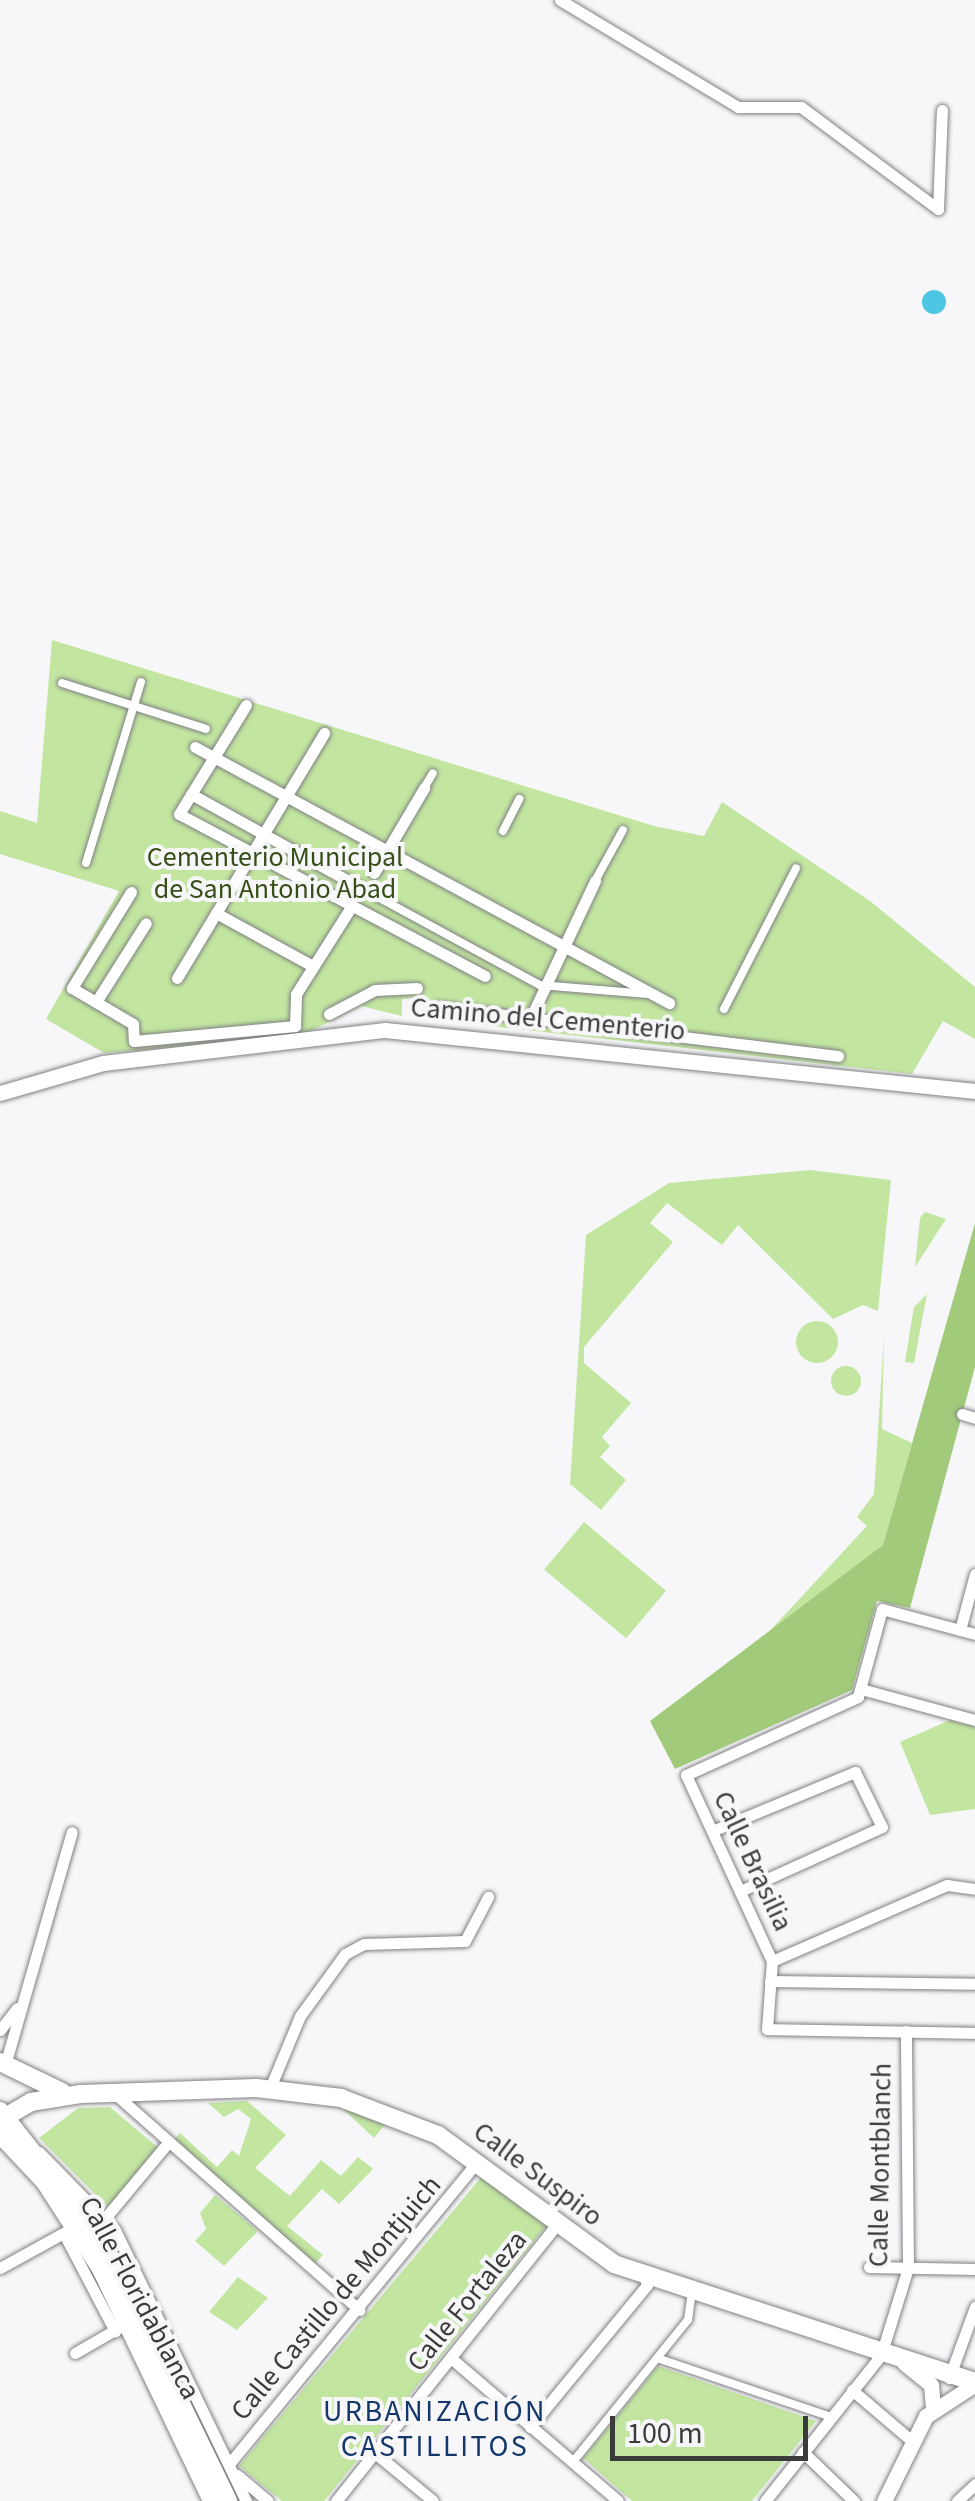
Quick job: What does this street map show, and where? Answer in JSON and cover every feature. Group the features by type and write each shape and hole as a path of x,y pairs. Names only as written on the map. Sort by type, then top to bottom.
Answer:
{"main road":[{"name":"Camino del Cementerio","path":"0,1094 120,1061 385,1030 975,1091"},
{"path":"6,2066 81,2094"},
{"path":"2,2119 19,2095 6,2066"},
{"name":"Calle Suspiro","path":"81,2094 270,2088 374,2108 478,2162 558,2223 644,2275 882,2355 952,2385 975,2383"},
{"path":"2,2119 81,2094"},
{"name":"Calle Floridablanca","path":"2,2119 36,2148 119,2272 228,2501"},
{"name":"Calle Floridablanca","path":"2,2119 70,2231 212,2501"},
{"path":"904,2363 931,2386 933,2407"},
{"path":"884,2501 912,2441 952,2385"}],"street":[{"path":"560,0 738,107 801,107 938,209 942,110"},
{"path":"86,864 140,682"},
{"path":"62,683 206,729"},
{"path":"246,705 179,814 485,976"},
{"path":"177,978 324,733"},
{"path":"195,747 669,1003"},
{"path":"374,873 432,773"},
{"path":"191,794 540,986 650,994"},
{"path":"503,831 520,800"},
{"path":"530,1018 540,986 623,830"},
{"path":"724,1009 796,868"},
{"path":"131,892 72,988 133,1024 134,1041 295,1026 296,994 351,907"},
{"path":"216,913 313,966"},
{"path":"96,1002 146,922"},
{"path":"329,1014 374,990 417,988"},
{"path":"439,1008 838,1056"},
{"path":"960,1630 975,1574"},
{"path":"975,1634 882,1608 861,1689 975,1720"},
{"name":"Calle Brasilia","path":"861,1689 686,1774 772,1961 767,2029 906,2031"},
{"path":"712,1831 856,1772 882,1828 740,1891"},
{"path":"6,2066 72,1832"},
{"path":"772,1961 947,1884 975,1889"},
{"path":"270,2088 300,2016 344,1954 364,1944 465,1941 488,1897"},
{"path":"770,1980 975,1984"},
{"path":"0,2030 22,2000"},
{"path":"906,2031 975,2033"},
{"name":"Calle Montblanch","path":"882,2355 908,2268 906,2031"},
{"path":"113,2092 166,2145 359,2310"},
{"path":"106,2217 166,2145"},
{"name":"Calle Floridablanca","path":"36,2148 106,2217 246,2501"},
{"name":"Calle Castillo de Montjuich","path":"230,2467 478,2162"},
{"name":"Calle Fortaleza","path":"336,2501 558,2223"},
{"path":"0,2268 70,2231"},
{"path":"869,2267 975,2269"},
{"path":"530,2426 646,2285 644,2275"},
{"path":"572,2462 688,2320 692,2292"},
{"path":"952,2385 975,2307"},
{"path":"75,2353 122,2327"},
{"path":"764,2501 882,2355"},
{"path":"657,2358 831,2417"},
{"path":"452,2359 618,2501"},
{"path":"852,2390 912,2441"},
{"path":"804,2452 854,2501"},
{"path":"375,2453 432,2501"},
{"path":"230,2467 268,2501"},
{"path":"958,2501 975,2484"}],"green space":[{"name":"Cementerio Municipal de San Antonio Abad","path":"52,640 654,826 704,836 722,802 870,901 975,987 975,1039 943,1021 912,1074 430,1019 423,997 402,999 402,1016 361,1006 303,1035 104,1053 46,1019 119,891 0,854 0,811 37,823"},
{"path":"810,1170 891,1180 878,1311 863,1305 833,1319 738,1225 722,1245 667,1203 650,1223 673,1242 584,1347 584,1363 631,1403 602,1437 610,1446 600,1457 626,1480 601,1510 570,1484 586,1235 669,1183"},
{"path":"925,1212 946,1219 915,1267 920,1218"},
{"path":"975,1223 975,1367 910,1608 877,1601 852,1690 675,1769 650,1721 883,1545"},
{"path":"927,1294 914,1363 905,1362 914,1307"},
{"path":"817,1321 832,1327 838,1342 832,1357 817,1363 802,1357 796,1342 802,1327"},
{"path":"884,1336 882,1429 912,1443 883,1545 766,1635 867,1526 857,1517 874,1494"},
{"path":"846,1366 857,1370 861,1381 857,1392 846,1396 835,1392 831,1381 835,1370"},
{"path":"584,1522 666,1591 626,1638 544,1569"},
{"path":"950,1720 975,1727 975,1809 930,1815 900,1742"},
{"path":"247,2101 286,2135 255,2168 290,2196 321,2160 341,2176 358,2157 373,2169 339,2204 322,2189 287,2226 323,2255 315,2264 172,2142 180,2133 217,2167 232,2150 239,2156 251,2119 238,2109 224,2117 208,2103"},
{"path":"110,2107 162,2151 111,2210 39,2138 78,2108"},
{"path":"343,2109 358,2113 387,2122 374,2138"},
{"path":"483,2175 548,2224 324,2501 282,2501 239,2466"},
{"path":"215,2195 258,2231 224,2266 195,2241 206,2229 200,2213"},
{"path":"238,2277 268,2298 237,2330 209,2312"},
{"path":"658,2366 816,2421 752,2501 632,2501 583,2458"}],"water":[{"path":"934,290 946,302 934,314 922,302"}],"district":[{"name":"URBANIZACIÓN CASTILLITOS","path":"435,2429"}]}
